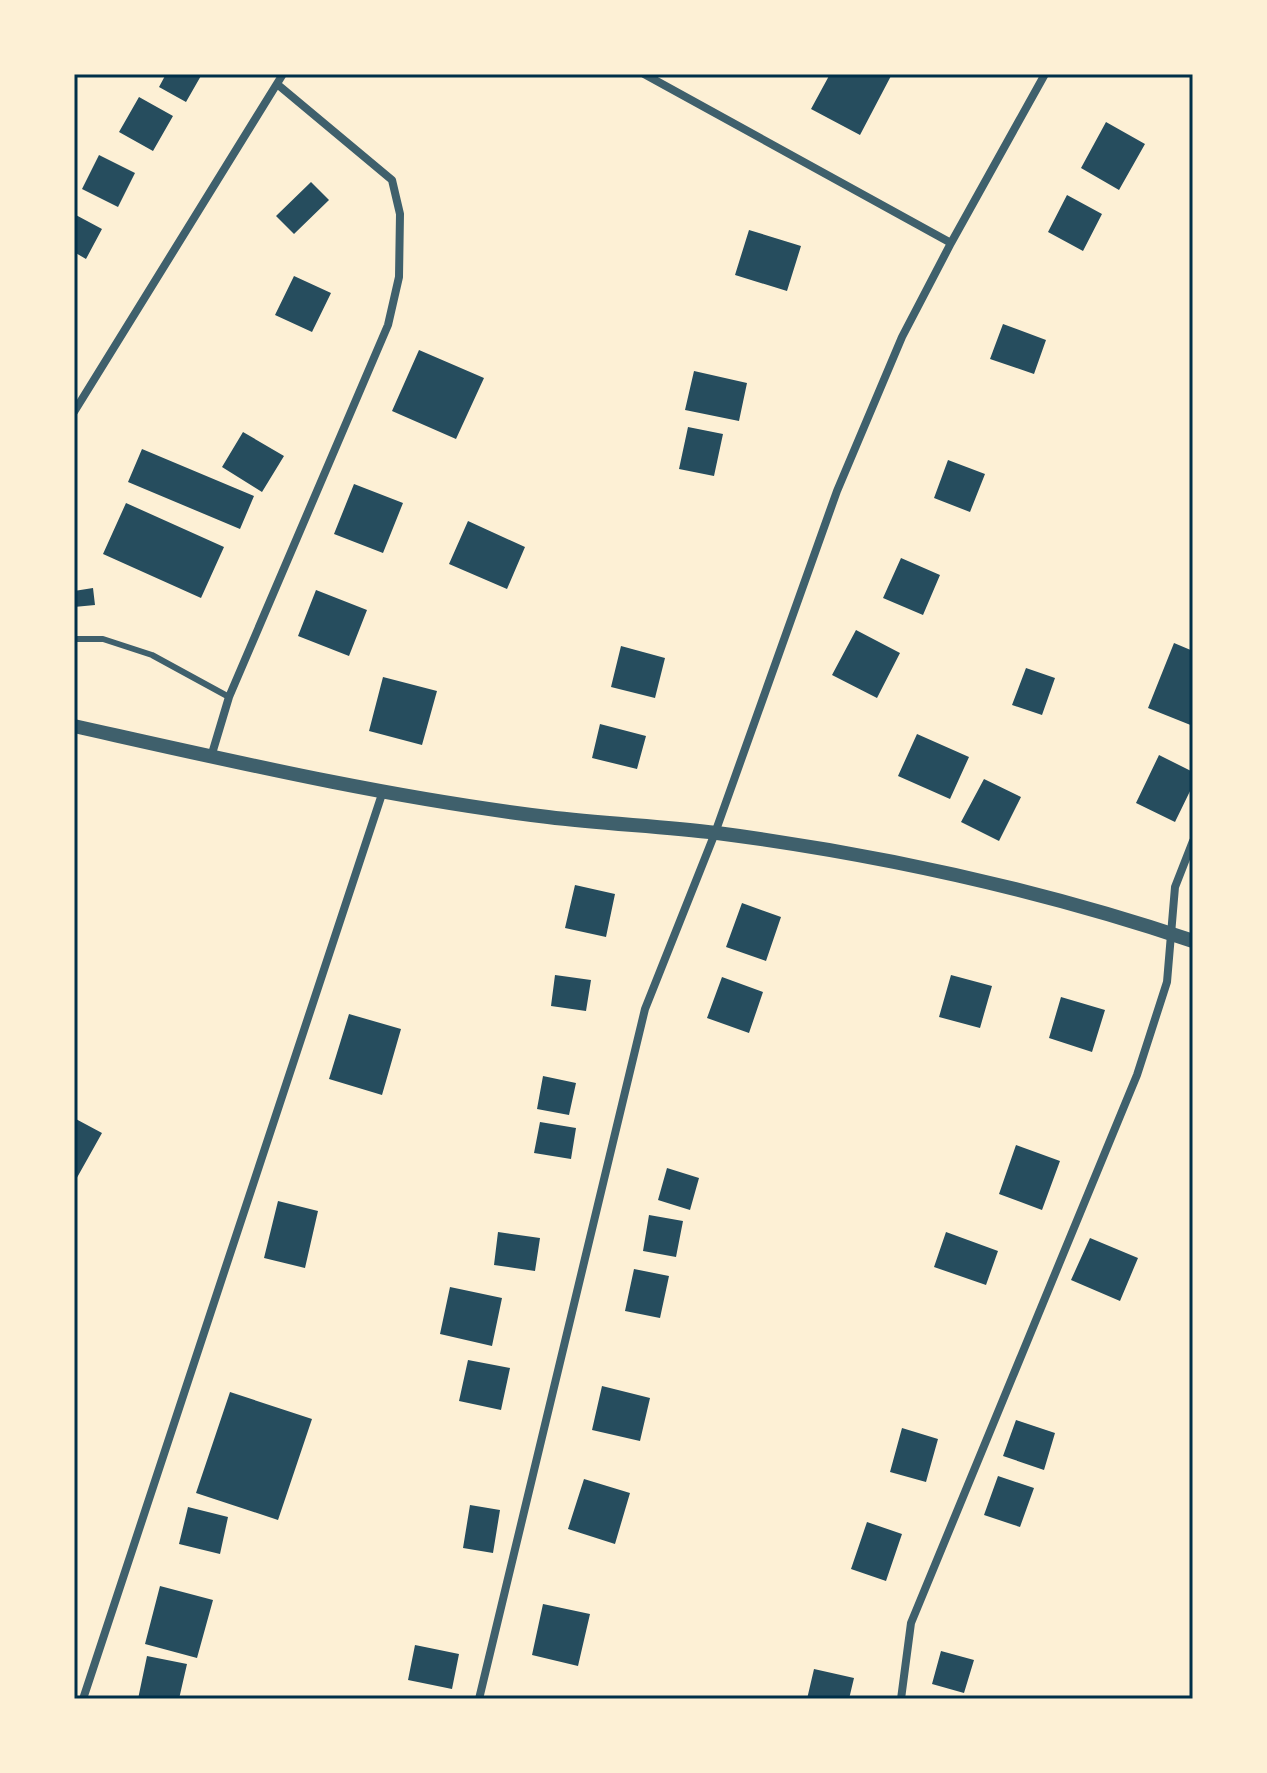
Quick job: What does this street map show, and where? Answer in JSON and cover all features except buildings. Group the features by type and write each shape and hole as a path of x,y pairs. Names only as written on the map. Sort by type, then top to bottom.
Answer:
{"street":[{"path":"74,412 283,74"},
{"path":"644,74 951,243"},
{"path":"479,1699 645,1009 715,833 837,491 902,337 1045,74"},
{"path":"211,757 229,697 388,325 399,277 400,214 392,180 277,84"},
{"path":"74,726 383,791 547,817 715,833 876,857 1030,893 1193,941"},
{"path":"83,1699 383,791"},
{"path":"901,1699 911,1623 1137,1075 1167,982 1175,887 1193,841"}],"lane":[{"path":"74,639 103,639 152,655 229,697"}]}
